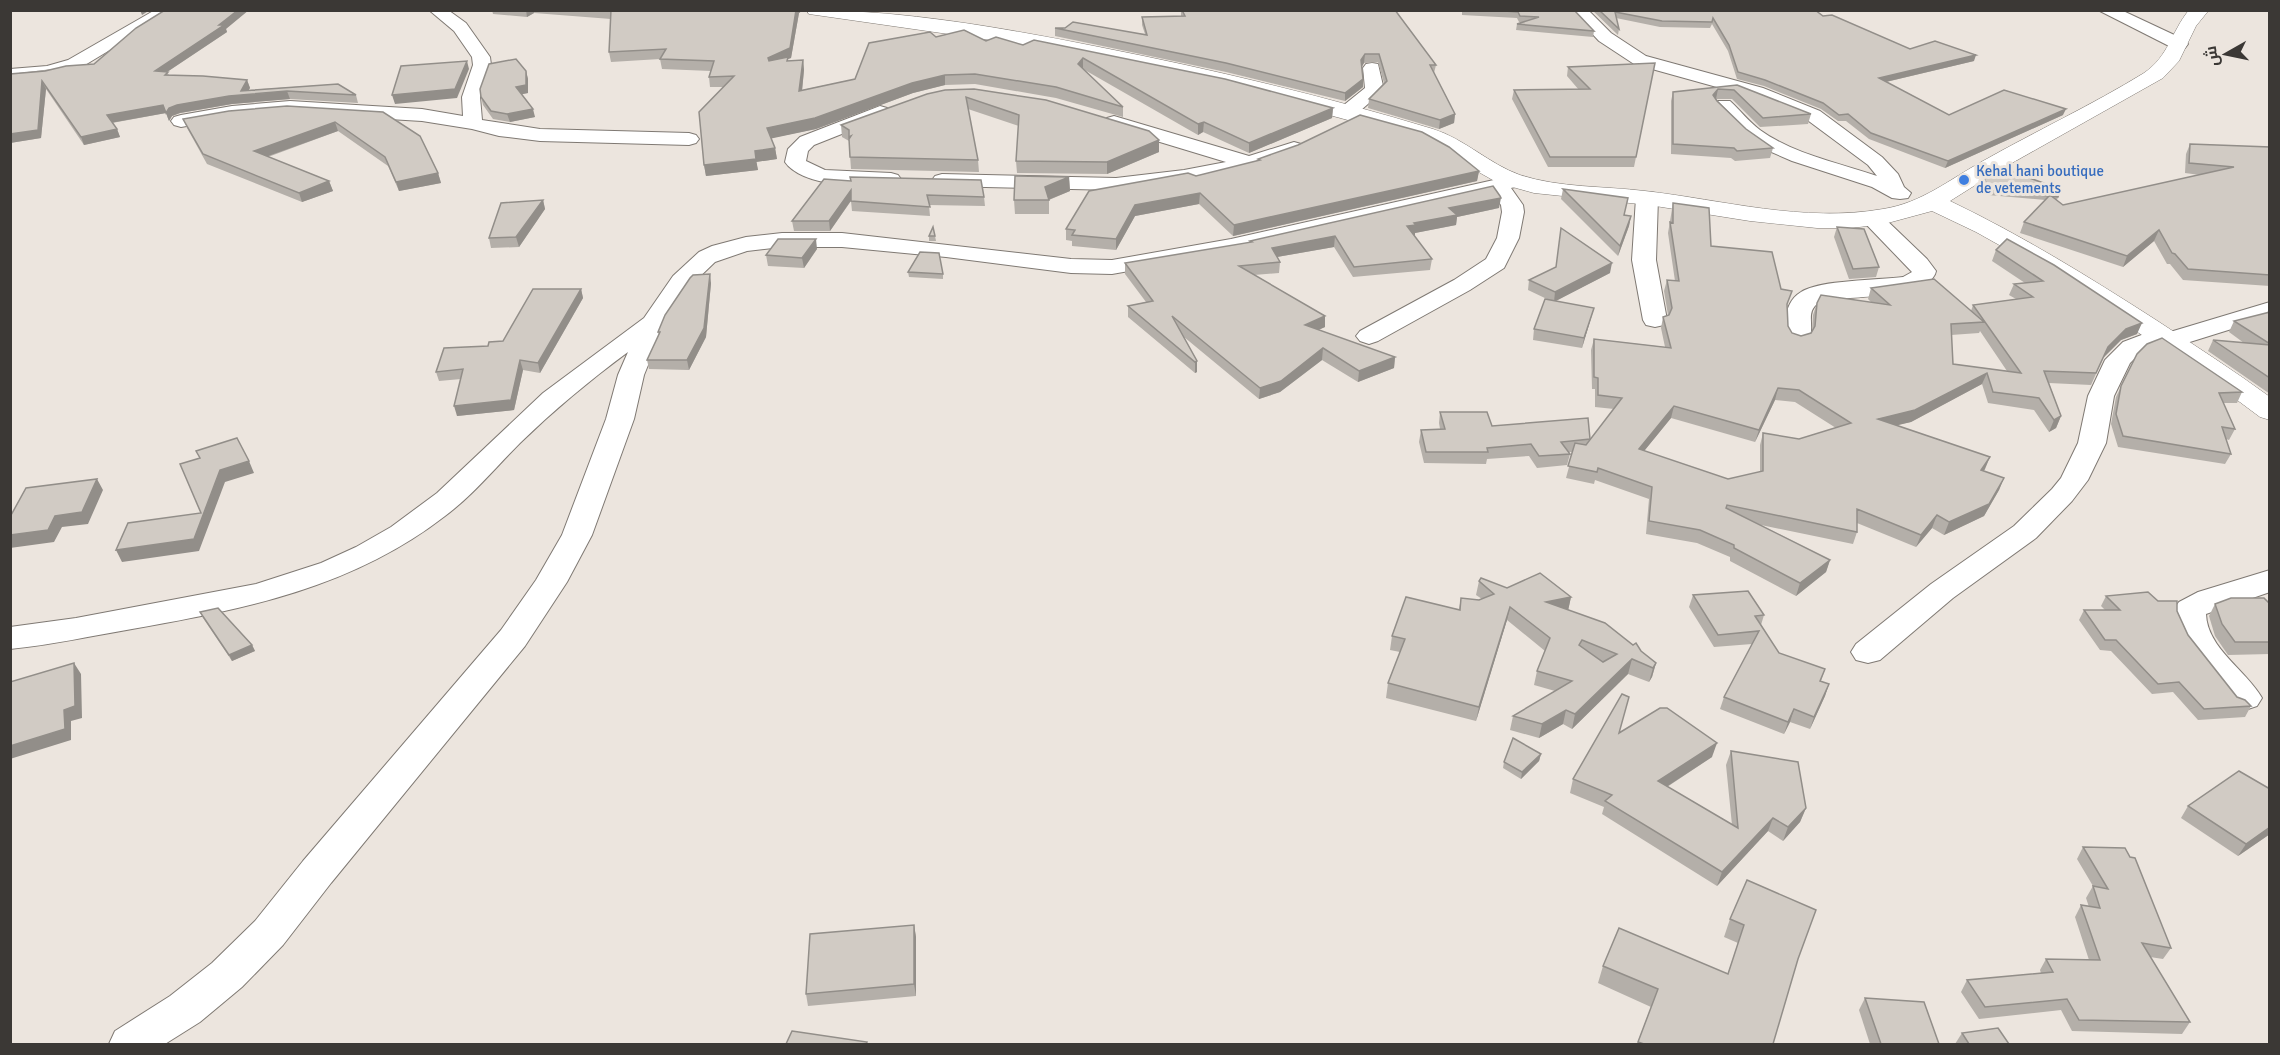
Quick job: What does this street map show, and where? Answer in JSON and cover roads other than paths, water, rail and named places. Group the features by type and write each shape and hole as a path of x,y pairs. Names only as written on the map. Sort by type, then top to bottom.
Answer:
{"street":[{"path":"10,75 48,71 74,64 168,10"},
{"path":"437,10 460,27 481,57 482,65 471,97 473,123"},
{"path":"815,10 891,23 1017,38 1228,80 1346,119 1446,142 1495,172 1507,183 1513,212 1508,238 1496,263 1462,285 1369,336"},
{"path":"1578,10 1605,37 1640,60 1763,94 1813,115 1870,156 1891,178 1894,189"},
{"path":"2106,10 2178,44"},
{"path":"130,1044 185,1009 218,982 269,933 317,872 513,638 551,582 577,535 620,419 631,375 653,323 681,281 694,268 720,251 746,244 782,240 842,240 1071,266 1112,267 1165,260 1231,246 1507,183 1647,198 1791,219 1842,222 1872,219 1926,204 2158,74 2171,58 2188,21 2199,10"},
{"path":"1346,119 1375,90 1372,68"},
{"path":"1723,105 1752,133 1767,143 1799,157 1894,189 2019,245 2231,382 2270,411"},
{"path":"901,106 807,141 798,149 795,162 802,168 823,175 1125,183 1168,179 1250,163 1314,138"},
{"path":"181,122 232,112 290,107 410,114 473,123 524,134 689,139"},
{"path":"1094,117 1250,163"},
{"path":"1647,198 1644,260 1655,320"},
{"path":"1798,337 1799,305 1806,298 1829,291 1908,284 1923,276 1924,271 1919,264 1872,219"},
{"path":"1868,652 1942,591 2000,552 2025,532 2062,495 2074,480 2092,443 2100,396 2111,379 2118,360 2132,347 2270,309"},
{"path":"10,638 63,631 254,596 326,574 357,559 387,543 436,509 521,427 653,323"},
{"path":"2245,698 2205,650 2189,622 2190,609 2199,603 2236,594 2270,580"}],"place":[{"name":"Kehal hani boutique de vetements","path":"1964,180"}]}
